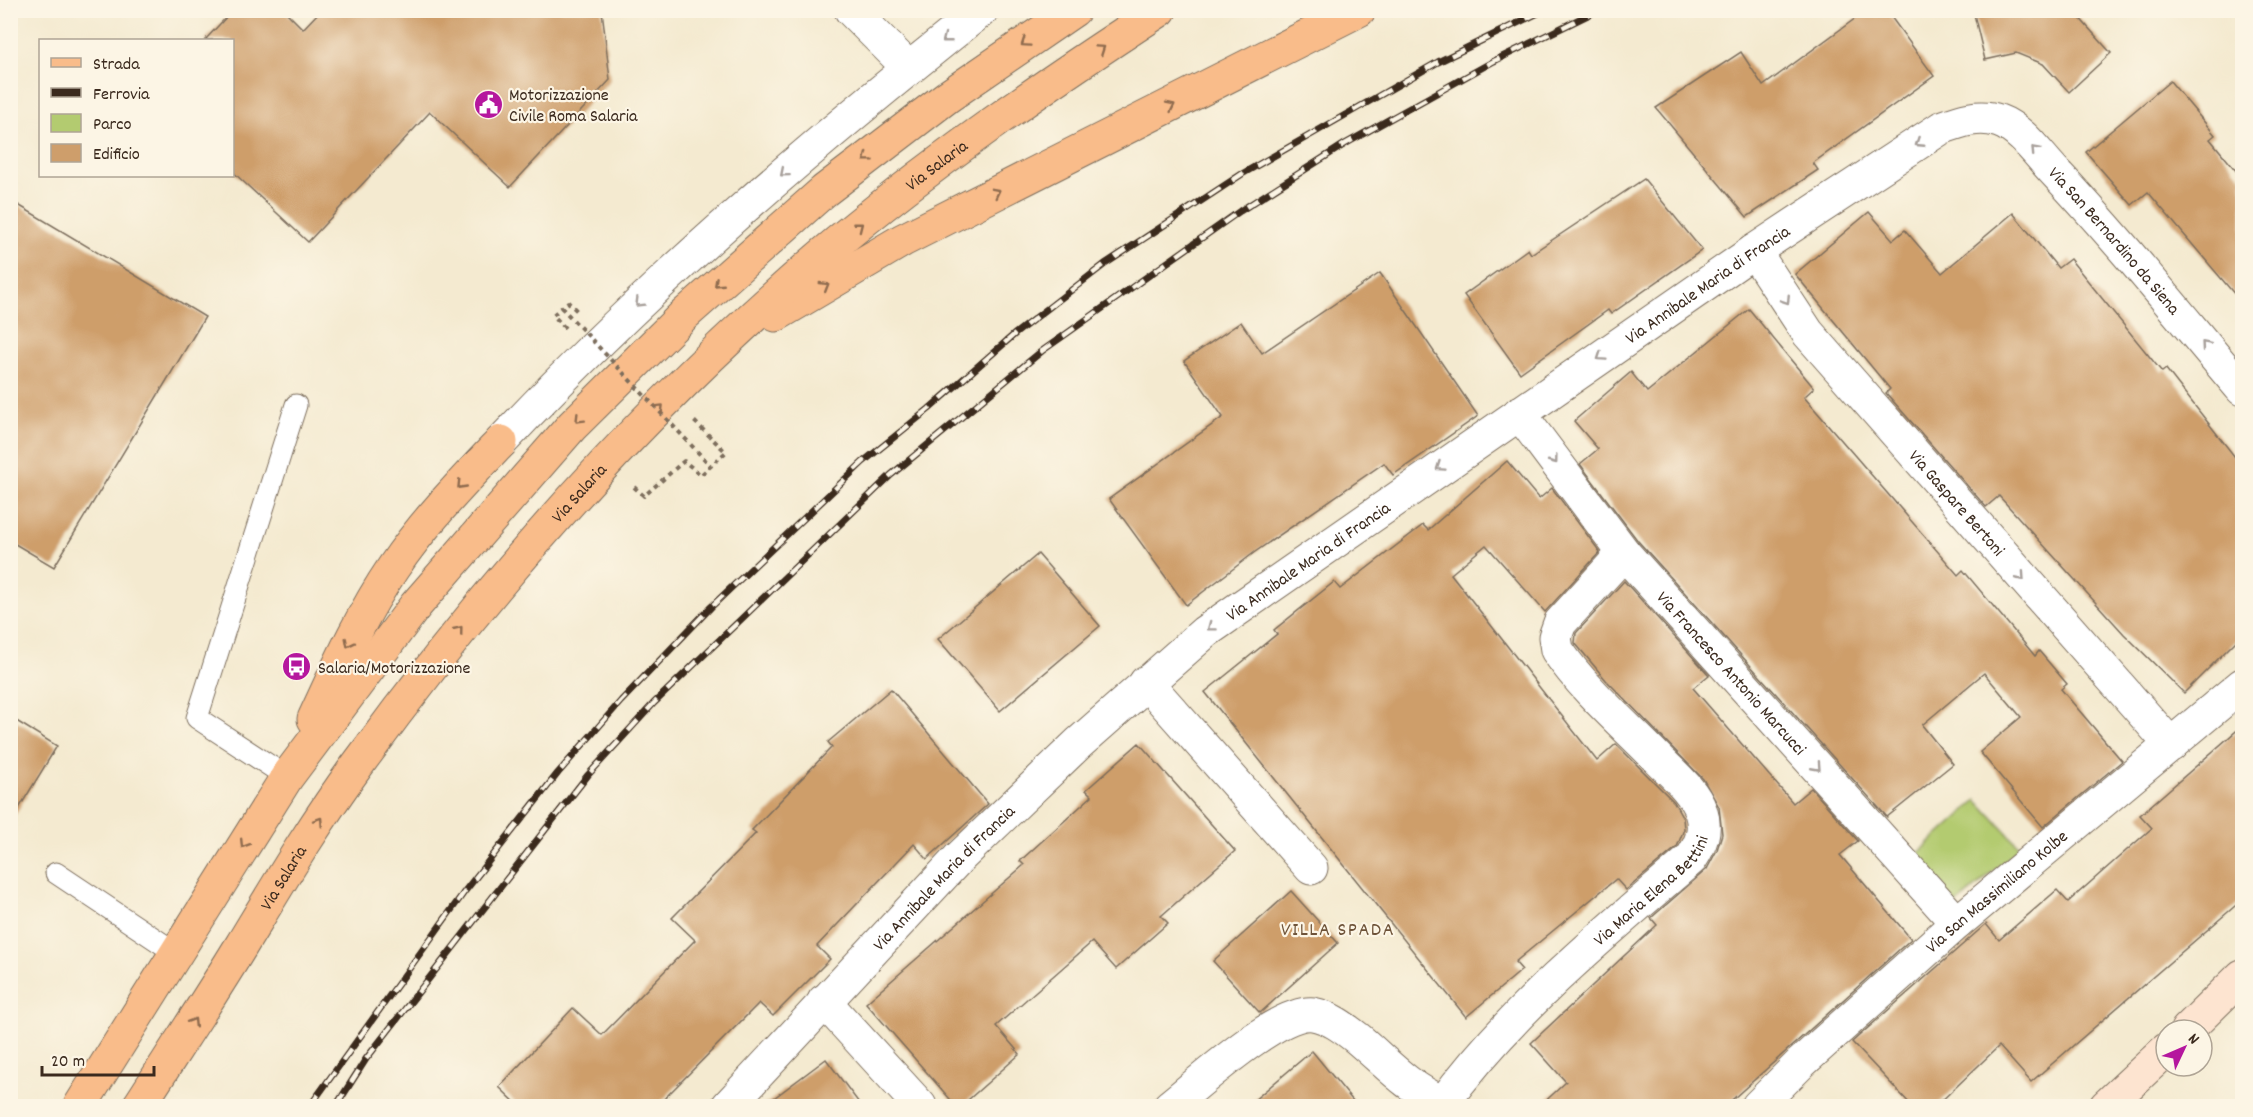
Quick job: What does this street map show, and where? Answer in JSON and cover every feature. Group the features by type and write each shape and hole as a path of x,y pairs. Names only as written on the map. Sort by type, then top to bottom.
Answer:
{"main road":[{"path":"80,1107 287,777 446,569 572,426 739,263 849,171 947,97 1074,10"},
{"name":"Via Salaria","path":"139,1107 307,838 353,770 478,607 606,462 720,348 823,254 941,162 1050,83 1160,10"},
{"path":"720,348 903,240 1359,10"},
{"path":"287,777 348,645 393,567 444,502 501,442"}],"street":[{"path":"851,10 909,68"},
{"path":"501,442 650,292 742,207 982,10"},
{"name":"Via Annibale Maria di Francia","path":"728,1107 958,859 1146,682 1239,606 1754,251 1941,128 1972,118"},
{"name":"Via San Bernardino da Siena","path":"1972,118 2001,121 2024,139 2080,199 2242,389"},
{"name":"Via Gaspare Bertoni","path":"1754,251 1808,333 2171,745"},
{"name":"Via Francesco Antonio Marcucci","path":"1519,413 1624,553 1957,923"},
{"name":"Via Maria Elena Bettini","path":"1170,1107 1265,1032 1296,1016 1312,1014 1330,1019 1345,1029 1405,1081 1443,1105 1491,1042 1518,1015 1691,859 1701,844 1704,828 1701,812 1691,793 1613,713 1557,650 1555,637 1560,622 1624,553"},
{"path":"1146,682 1311,868"},
{"name":"Via San Massimiliano Kolbe","path":"1758,1107 1802,1062 1957,923 2242,686"},
{"path":"2199,1018 2242,976"},
{"path":"824,1001 920,1107"},
{"path":"2106,1107 2154,1061"}],"lane":[{"path":"287,777 196,718 296,405"},
{"path":"57,873 176,953"}],"path":[{"path":"561,307 710,465"},
{"path":"606,462 644,496 684,461 701,475 726,452 671,397"}],"green space":[{"path":"1977,800 2020,847 1955,906 1912,859"}],"building":[{"path":"233,10 284,10 303,29 321,10 602,10 610,80 510,187 430,112 308,242 234,173 234,39 206,39"},
{"path":"1867,10 1886,10 1934,76 1813,163 1818,170 1747,217 1656,108 1741,52 1763,86"},
{"path":"1973,10 2067,10 2075,13 2111,53 2069,92 2043,64 2016,53 1985,60"},
{"path":"2170,81 2215,135 2210,139 2242,178 2242,303 2148,192 2132,205 2086,152"},
{"path":"1644,179 1702,250 1611,314 1608,310 1520,373 1464,295 1528,249 1531,254"},
{"path":"10,200 205,317 54,567 10,541"},
{"path":"1869,212 1893,240 1905,230 1942,273 2013,213 2058,268 2070,259 2162,372 2166,369 2242,466 2242,635 2184,693 2124,634 1999,496 1986,507 1886,393 1890,389 1795,274"},
{"path":"1380,273 1478,416 1393,475 1384,463 1255,552 1186,605 1109,499 1223,417 1184,361 1241,322 1262,353"},
{"path":"1749,309 1814,388 1804,397 1958,575 1963,570 2035,656 2039,651 2067,684 2061,689 2122,761 2043,827 1980,752 2021,717 1984,673 1922,725 1953,764 1887,817 1638,541 1580,464 1598,449 1574,421 1631,372 1647,392"},
{"path":"1507,461 1539,499 1552,488 1600,552 1545,612 1486,545 1451,574 1597,761 1616,744 1674,802 1683,818 1684,829 1677,847 1626,890 1616,879 1515,962 1522,970 1466,1017 1205,692 1277,634 1274,630 1334,582 1340,589 1423,525 1428,530"},
{"path":"1038,554 1100,626 1000,711 938,639"},
{"path":"1624,581 1709,675 1693,688 1793,803 1811,788 1858,841 1840,855 1911,939 1724,1107 1539,1107 1566,1082 1531,1043 1657,925 1651,918 1707,869 1722,834 1719,807 1703,779 1606,680 1575,643 1576,633"},
{"path":"891,689 988,804 927,859 914,844 817,946 830,959 773,1016 759,1003 656,1107 520,1107 499,1087 573,1008 602,1035 695,940 672,918 756,833 752,830 832,747 828,742"},
{"path":"10,717 57,746 10,823"},
{"path":"2242,726 2242,900 2031,1082 1999,1046 1935,1107 1913,1107 1852,1042 1986,924 1999,940 2057,890 2068,902 2152,828 2140,815"},
{"path":"1139,743 1235,851 1161,916 1168,923 1116,969 1092,942 996,1026 1020,1054 960,1107 957,1107 866,1003 1024,865 1020,861 1092,796 1086,790"},
{"path":"1291,891 1338,943 1260,1013 1213,961"},
{"path":"1312,1051 1358,1107 1246,1107"},
{"path":"826,1059 862,1107 762,1107"}],"railway":[{"path":"310,1106 465,891 558,773 621,701 711,607 863,462 929,409 1016,333 1105,264 1242,174 1438,62 1544,10"},
{"path":"336,1106 366,1059 588,775 654,703 891,475 1042,351 1240,211 1345,144 1494,61 1598,10"}],"place":[{"name":"Motorizzazione Civile Roma Salaria","path":"488,104"},
{"name":"Salaria/Motorizzazione","path":"297,667"}],"district":[{"name":"VILLA SPADA","path":"1338,928"}]}
